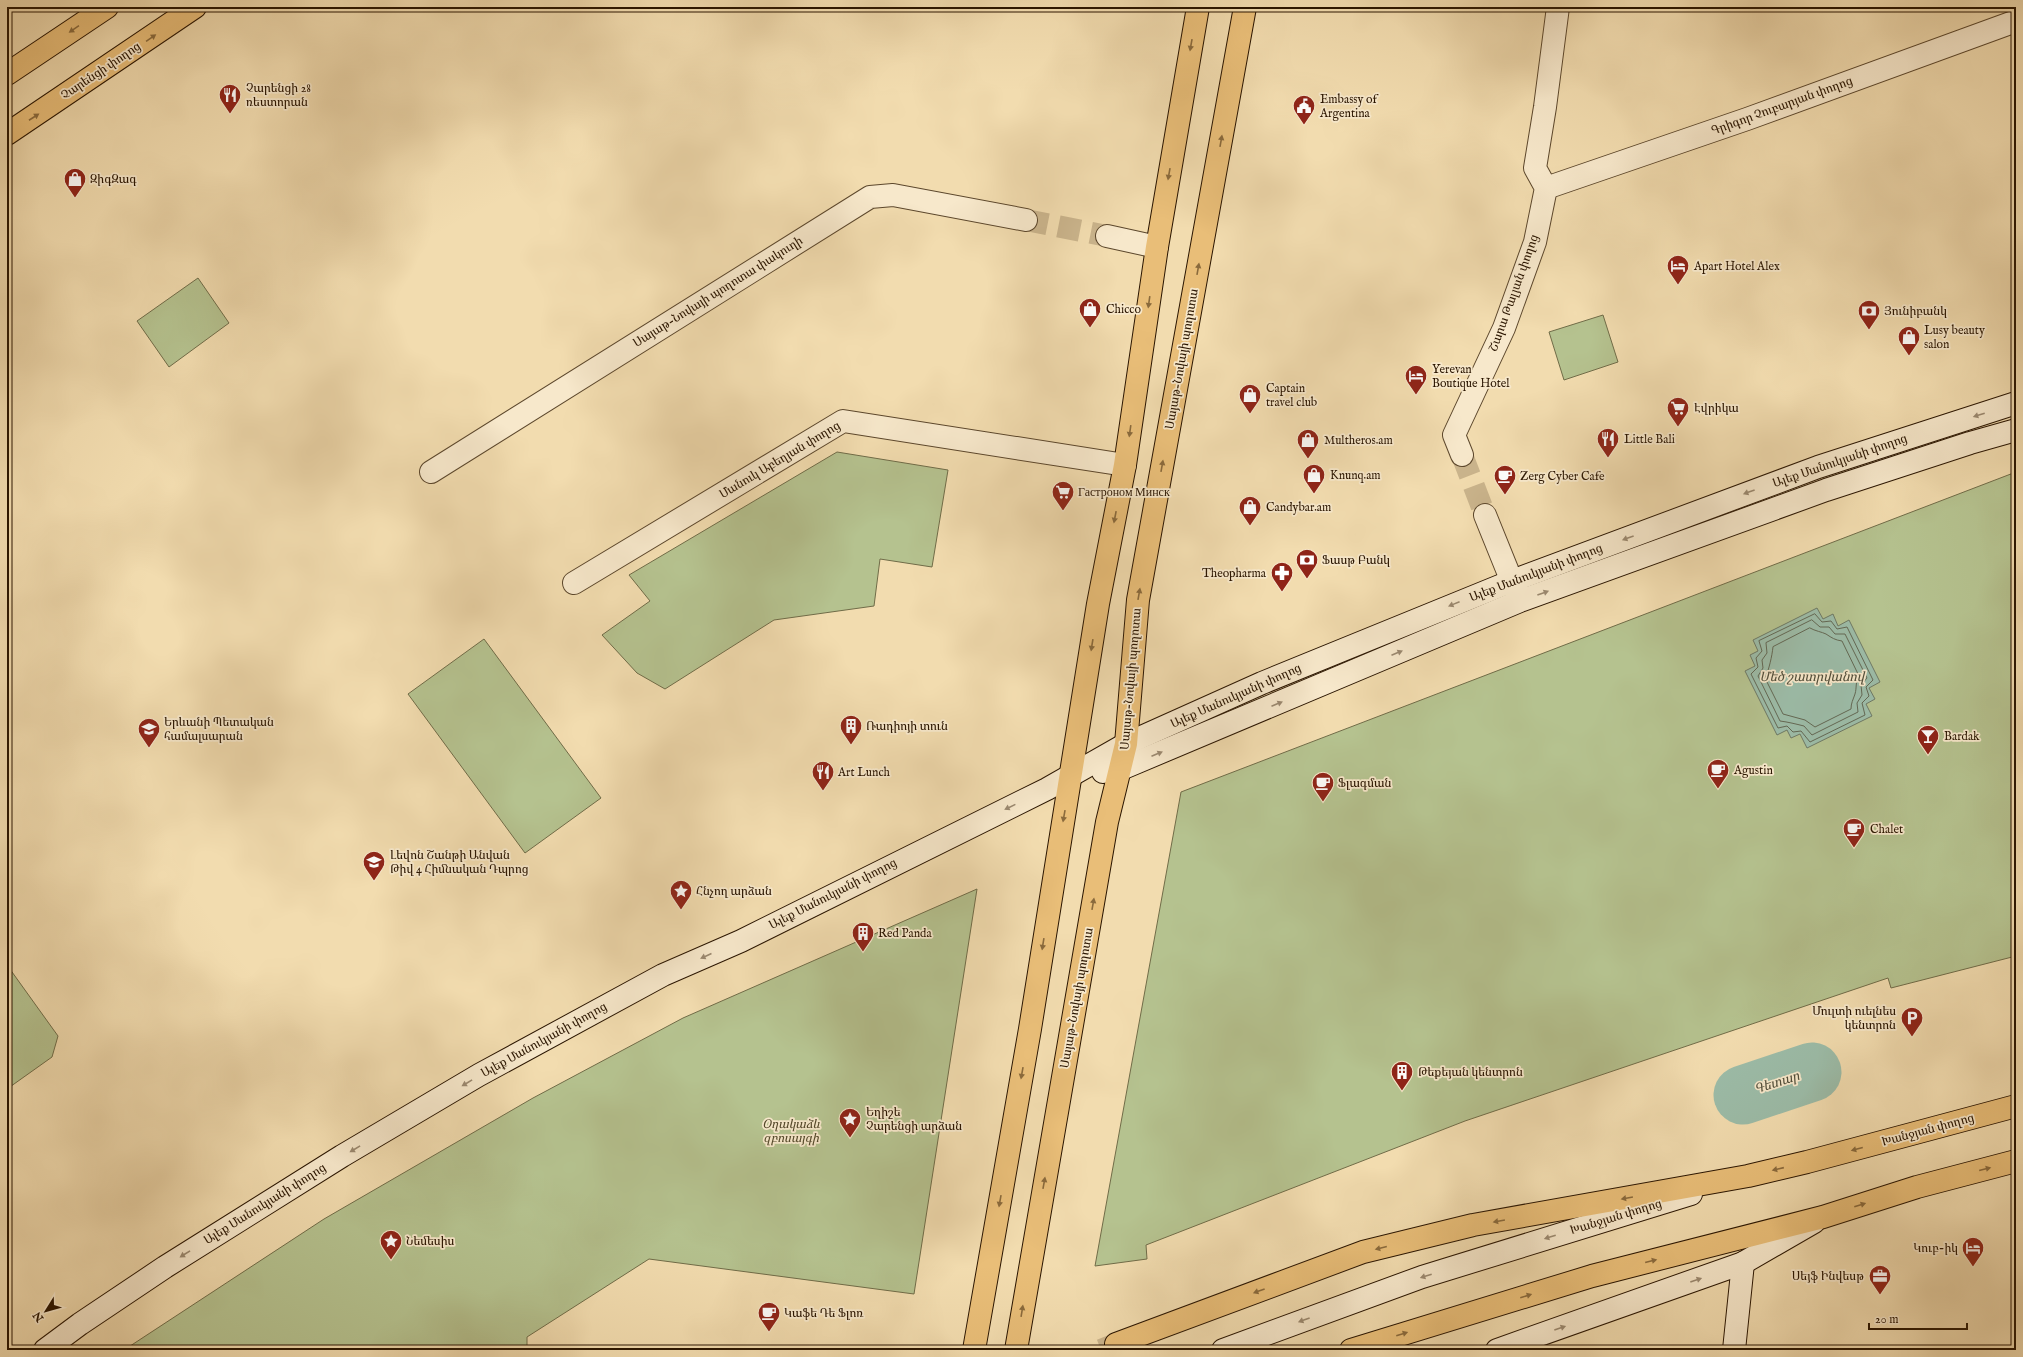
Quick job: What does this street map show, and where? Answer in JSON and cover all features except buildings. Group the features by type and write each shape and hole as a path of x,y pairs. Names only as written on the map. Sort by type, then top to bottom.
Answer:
{"main road":[{"path":"7,74 106,7"},
{"name":"Չարենցի փողոց","path":"7,134 195,7"},
{"path":"974,1350 1031,1021 1099,599 1125,465 1157,247 1198,7"},
{"name":"Սայաթ-Նովայի պողոտա","path":"1016,1350 1107,822 1126,744 1138,600 1245,7"},
{"name":"Խանջյան փողոց","path":"1748,1176 1807,1162 2016,1106"},
{"path":"1351,1350 1592,1276 1823,1217 1917,1187 2016,1161"},
{"path":"1116,1344 1363,1252 1474,1225 1748,1176"}],"street":[{"path":"1546,188 1535,168 1545,107 1558,7"},
{"name":"Գրիգոր Չուբարյան փողոց","path":"1546,188 1747,119 2016,21"},
{"name":"Շարա Թալյան փողոց","path":"1462,455 1454,435 1504,328 1535,242 1546,188"},
{"name":"Սայաթ-Նովայի պողոտա փակուղի","path":"431,472 870,197 893,195 1026,220"},
{"path":"1107,236 1157,247"},
{"name":"Ալեք Մանուկյանի փողոց","path":"45,1350 80,1324 165,1267 342,1156 479,1075 663,975 741,941 1070,778 1126,744 1262,683 1512,580 1818,466 2016,403"},
{"name":"Մանուկ Աբեղյան փողոց","path":"574,583 843,421 1125,465"},
{"name":"Ալեք Մանուկյանի փողոց","path":"1070,778 1121,769 1520,601 1826,490 1970,443 2016,430"},
{"path":"1485,515 1520,601"},
{"name":"Խանջյան փողոց","path":"1223,1350 1422,1277 1748,1176"},
{"path":"1497,1350 1743,1263 1823,1217"},
{"path":"1734,1350 1743,1263"}],"green space":[{"path":"198,278 229,323 169,367 137,321"},
{"path":"1603,315 1618,362 1564,380 1549,332"},
{"path":"837,452 948,470 932,567 880,559 874,606 774,620 665,689 637,673 602,635 650,601 629,575"},
{"path":"2016,472 2016,956 1891,988 1888,978 1465,1121 1146,1245 1147,1259 1095,1266 1181,792"},
{"path":"484,639 601,798 525,853 408,694"},
{"name":"Օղակաձև զբոսայգի","path":"977,889 914,1294 649,1259 527,1337 527,1350 124,1350 324,1219 533,1098 683,1018"},
{"path":"7,965 58,1036 52,1057 7,1089"}],"water":[{"name":"Մեծ շատրվանով","path":"1817,608 1823,619 1833,614 1838,626 1849,620 1880,682 1869,688 1875,699 1866,704 1872,716 1807,748 1800,734 1791,738 1787,730 1777,735 1745,671 1755,666 1750,655 1758,651 1753,640"}],"waterway":[{"name":"Գետար","path":"1743,1095 1812,1072"}],"tunnel":[{"path":"1026,220 1107,236"},
{"path":"1462,455 1485,515"},
{"path":"1101,1350 1116,1344"}],"place":[{"name":"Չարենցի 28 ռեստորան","path":"230,114"},
{"name":"Embassy of Argentina","path":"1304,126"},
{"name":"ԶիգԶագ","path":"75,198"},
{"name":"Apart Hotel Alex","path":"1678,286"},
{"name":"Chicco","path":"1090,328"},
{"name":"Յունիբանկ","path":"1869,330"},
{"name":"Lusy beauty salon","path":"1909,356"},
{"name":"Yerevan Boutique Hotel","path":"1416,396"},
{"name":"Captain travel club","path":"1250,414"},
{"name":"Էվրիկա","path":"1678,428"},
{"name":"Little Bali","path":"1608,458"},
{"name":"Multheros.am","path":"1308,460"},
{"name":"Knunq.am","path":"1314,494"},
{"name":"Zerg Cyber Cafe","path":"1505,496"},
{"name":"Гастроном Минск","path":"1063,512"},
{"name":"Candybar.am","path":"1250,526"},
{"name":"Ֆասթ Բանկ","path":"1307,580"},
{"name":"Theopharma","path":"1282,592"},
{"name":"Ռադիոյի տուն","path":"851,746"},
{"name":"Երևանի Պետական համալսարան","path":"149,748"},
{"name":"Bardak","path":"1928,756"},
{"name":"Agustin","path":"1718,790"},
{"name":"Art Lunch","path":"823,792"},
{"name":"Ֆլագման","path":"1323,802"},
{"name":"Chalet","path":"1854,848"},
{"name":"Լեվոն Շանթի Անվան Թիվ 4 Հիմնական Դպրոց","path":"374,882"},
{"name":"Հնչող արձան","path":"681,910"},
{"name":"Red Panda","path":"863,952"},
{"name":"Մուլտի ուելնես կենտրոն","path":"1912,1038"},
{"name":"Թեքեյան կենտրոն","path":"1402,1092"},
{"name":"Եղիշե Չարենցի արձան","path":"850,1138"},
{"name":"Նեմեսիս","path":"391,1260"},
{"name":"Կուբ-իկ","path":"1973,1268"},
{"name":"Սեյֆ Ինվեսթ","path":"1880,1296"},
{"name":"Կաֆե Դե Ֆլոռ","path":"769,1332"}]}
